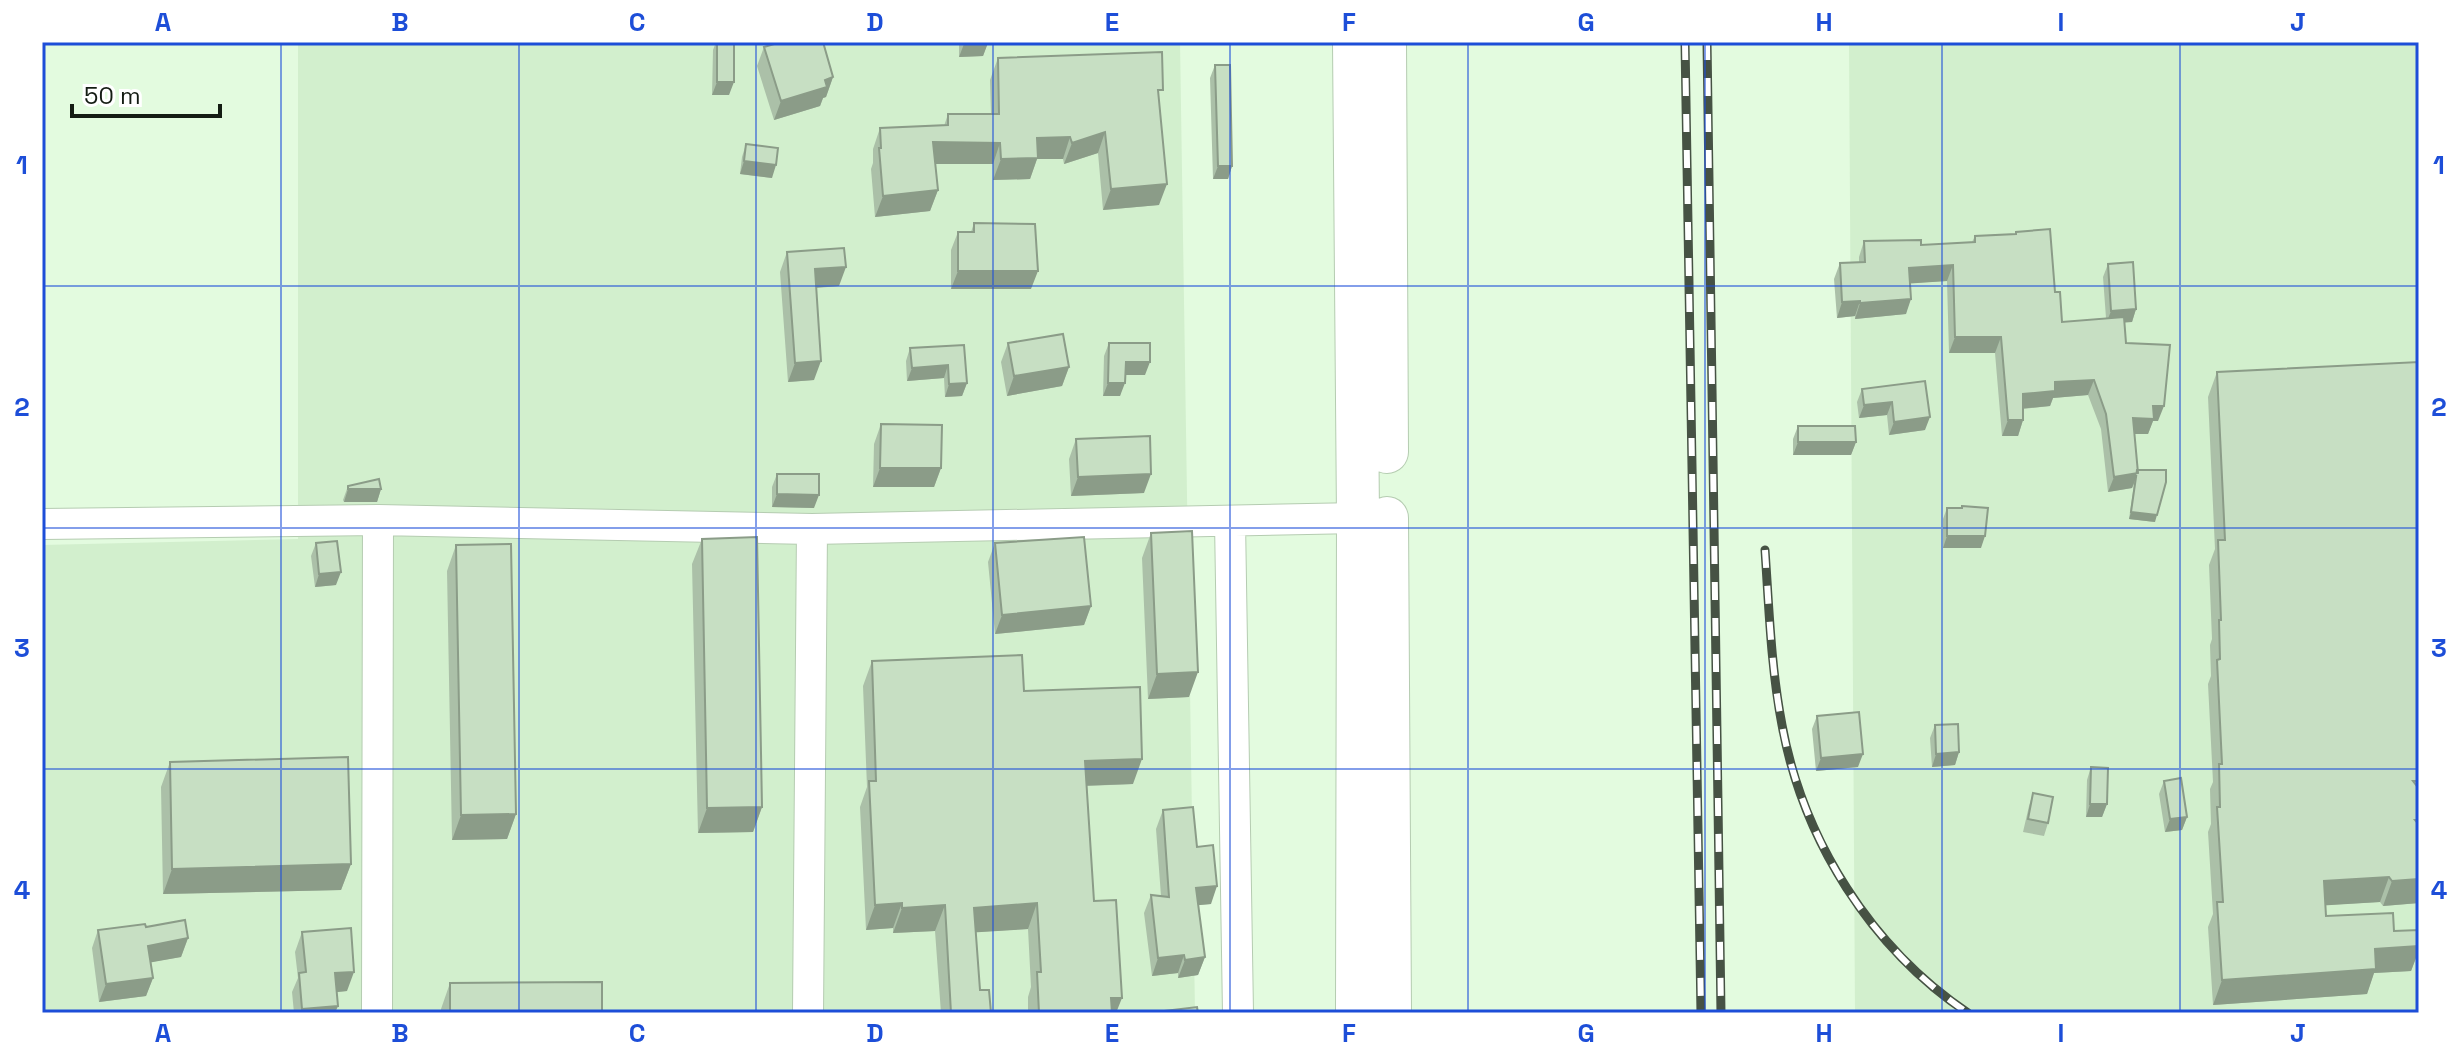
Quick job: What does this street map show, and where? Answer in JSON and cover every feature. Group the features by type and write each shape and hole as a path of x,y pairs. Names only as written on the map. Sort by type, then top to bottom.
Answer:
{"highway":[{"path":"1354,42 1358,518 1357,1013"},
{"path":"1385,42 1390,1013"}],"street":[{"path":"42,524 378,520 812,529 1358,518"},
{"path":"377,1013 378,520"},
{"path":"1230,521 1238,1013"},
{"path":"808,1013 812,529"}],"shaded area":[{"path":"298,42 1180,42 1195,1013 42,1013 42,545 298,539"},
{"path":"1849,42 2419,42 2419,1013 1855,1013"}],"building":[{"path":"717,42 734,42 734,82 717,82"},
{"path":"781,42 823,42 833,77 825,80 827,87 781,101 764,47"},
{"path":"1162,52 1163,90 1158,90 1167,184 1111,189 1105,132 1072,143 1070,137 1037,138 1038,158 1001,159 1000,143 933,142 938,190 883,196 880,128 948,125 948,114 999,114 998,58"},
{"path":"1215,65 1230,65 1232,166 1218,166"},
{"path":"746,144 778,148 776,165 744,161"},
{"path":"974,223 1035,224 1038,271 958,271 958,232 974,232"},
{"path":"2050,229 2055,292 2060,292 2062,322 2124,317 2126,343 2170,345 2164,406 2153,406 2154,419 2133,418 2138,473 2114,477 2106,414 2094,380 2055,382 2055,391 2023,394 2023,420 2008,420 2001,337 1955,337 1953,265 1909,268 1911,299 1842,302 1840,263 1865,262 1864,241 1921,240 1921,245 1975,242 1975,236"},
{"path":"844,248 846,267 815,269 821,361 795,363 787,252"},
{"path":"2133,262 2136,309 2111,311 2108,264"},
{"path":"1063,334 1069,367 1014,376 1008,343"},
{"path":"1109,343 1150,343 1150,362 1126,362 1125,383 1108,383"},
{"path":"964,345 967,383 949,384 948,365 912,368 910,348"},
{"path":"2419,362 2419,781 2413,781 2419,789 2419,820 2415,820 2419,825 2419,879 2392,881 2389,877 2324,881 2326,916 2393,913 2394,931 2419,930 2419,946 2375,949 2376,969 2222,980 2217,902 2223,902 2217,807 2220,807 2219,764 2222,764 2217,660 2220,659 2221,620 2218,540 2225,540 2217,372"},
{"path":"1925,381 1930,417 1894,422 1892,402 1864,405 1862,389"},
{"path":"881,424 942,425 941,468 880,468"},
{"path":"1798,426 1855,426 1856,442 1798,442"},
{"path":"1150,436 1151,474 1078,477 1076,439"},
{"path":"2137,470 2166,470 2157,515 2131,512"},
{"path":"777,474 819,474 819,495 777,494"},
{"path":"379,479 381,489 348,489 348,486"},
{"path":"1947,508 1988,508 1985,536 1947,536"},
{"path":"1192,531 1198,672 1157,674 1151,533"},
{"path":"757,537 762,807 707,808 702,539"},
{"path":"1084,537 1091,606 1002,615 995,543"},
{"path":"337,541 341,572 319,574 316,543"},
{"path":"511,544 516,814 461,815 456,545"},
{"path":"1022,655 1024,691 1140,687 1142,759 1085,761 1094,901 1116,900 1122,998 1111,998 1112,1013 1039,1013 1037,972 1041,972 1037,903 974,908 980,990 989,990 991,1013 951,1013 945,905 902,908 902,903 875,905 869,781 876,781 872,661"},
{"path":"1859,712 1863,754 1821,758 1817,716"},
{"path":"1958,724 1959,752 1936,754 1935,725"},
{"path":"348,757 351,864 172,869 170,762"},
{"path":"2091,767 2108,768 2107,804 2090,804"},
{"path":"2181,778 2187,817 2170,819 2164,781"},
{"path":"2033,793 2053,797 2048,823 2028,819"},
{"path":"1193,807 1197,847 1213,845 1217,886 1196,888 1205,957 1185,960 1184,955 1158,958 1151,895 1169,897 1163,810"},
{"path":"185,920 188,938 148,946 153,978 106,984 98,930 145,924 146,927"},
{"path":"351,928 354,972 335,973 338,1006 302,1009 299,973 306,972 302,932"},
{"path":"602,982 602,1013 450,1013 450,983"},
{"path":"1197,1007 1198,1013 1165,1013 1165,1011"}],"railway":[{"path":"1685,42 1701,1013"},
{"path":"1707,42 1721,1013"},
{"path":"1765,550 1778,703 1792,768 1806,809 1846,888 1872,924 1933,987 1968,1013"}]}
